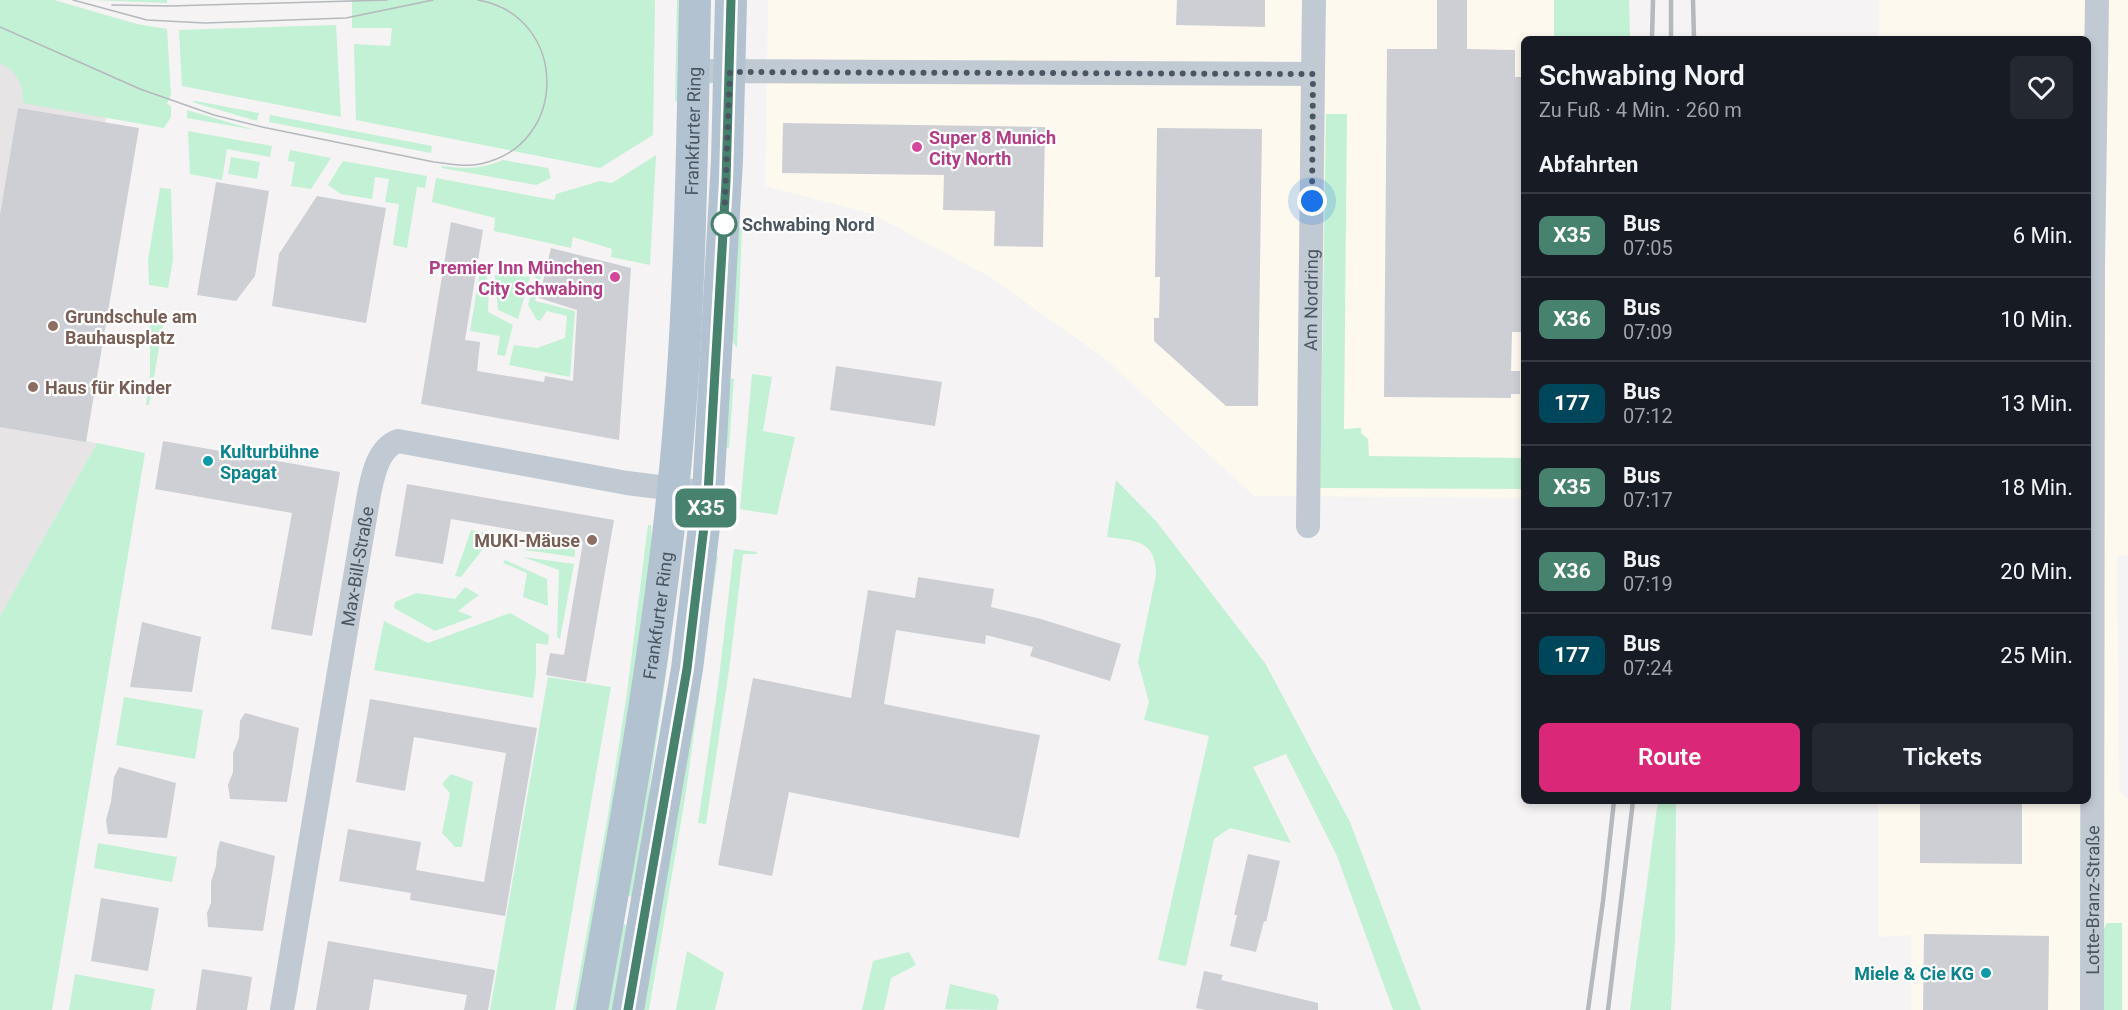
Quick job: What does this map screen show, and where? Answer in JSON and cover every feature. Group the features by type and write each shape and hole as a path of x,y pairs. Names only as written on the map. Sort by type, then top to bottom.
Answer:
{"main road":[{"name":"Frankfurter Ring","path":"592,1010 641,728 673,490 689,248 695,0"},
{"name":"Frankfurter Ring","path":"628,1010 687,669 708,493 722,260 731,0"}],"street":[{"name":"Am Nordring","path":"1308,526 1314,0"},
{"name":"Lotte-Branz-Straße","path":"2092,1010 2093,265 2097,0"},
{"path":"694,71 1313,74"},
{"name":"Max-Bill-Straße","path":"282,1010 369,494 378,461 388,447 398,441 627,483 708,493"}],"shaded area":[{"path":"768,0 1590,0 1589,36 1521,36 1521,498 1254,496 1104,358 990,277 872,214 765,186"},
{"path":"1879,0 2128,0 2128,555 2117,556 2119,790 2128,799 2128,1010 1911,1010 1911,935 1878,937 1878,804 2091,804 2091,36 1879,36"},
{"name":"Grundschule am Bauhausplatz","path":"0,47 111,93 105,122 86,441 97,443 0,616"}],"green space":[{"path":"0,0 54,0 137,24 167,29 171,95 167,104 171,106 171,117 164,128 23,103 21,84 11,70 0,63"},
{"path":"94,0 167,0 167,3"},
{"path":"352,0 655,0 653,135 600,168 356,120 354,44 390,46 392,28 352,28"},
{"path":"677,0 683,0 681,97 675,102"},
{"path":"1554,0 1629,0 1630,36 1554,36"},
{"path":"336,25 341,117 182,86 179,30"},
{"path":"192,102 259,113 257,121"},
{"path":"187,110 255,130 187,118"},
{"path":"1326,114 1347,114 1344,429 1361,428 1361,433 1368,439 1369,456 1521,458 1521,489 1320,488"},
{"path":"270,115 432,146 431,153 269,122"},
{"path":"188,131 272,146 270,157 227,149 222,180 190,174"},
{"path":"290,150 331,158 311,189 291,186 295,162 288,161"},
{"path":"656,155 650,265 611,257 612,249 573,237 571,248 494,231 495,218 432,202 436,178 554,200 556,194 600,181 612,183"},
{"path":"231,157 260,162 257,179 228,174"},
{"path":"503,160 548,168 551,178 536,185 442,168 442,166 481,167"},
{"path":"343,161 427,176 425,188 417,187 407,248 393,245 399,204 385,202 389,179 375,177 372,199 341,194 328,185"},
{"path":"160,188 171,189 173,260 168,288 149,285 148,260"},
{"path":"737,227 742,228 737,348 731,339"},
{"path":"481,266 484,267 489,286 488,312 513,325 505,356 497,355 500,336 470,331"},
{"path":"495,275 530,277 518,319 498,310"},
{"path":"536,275 541,277 535,301 575,311 570,377 509,365 514,345 537,348 565,338 567,316 547,311 540,321 528,305"},
{"path":"150,318 164,320 149,405 146,405 150,374"},
{"path":"752,374 772,377 763,431 795,437 777,515 740,509"},
{"path":"734,378 729,448 723,448 729,380"},
{"path":"97,443 145,453 52,1010 0,1010 0,616"},
{"path":"1116,480 1156,521 1265,663 1350,822 1421,1010 1393,1010 1337,856 1286,754 1253,767 1291,843 1230,828 1214,839 1186,966 1158,960 1209,736 1144,720 1149,702 1138,662 1156,575 1155,563 1148,548 1142,544 1107,537"},
{"path":"685,517 650,786 647,833 636,897 627,896"},
{"path":"648,525 651,525 652,543 625,745 580,1010 573,1010 627,693"},
{"path":"471,530 516,540 512,544 483,549 461,577 455,576"},
{"path":"526,541 575,548 575,557 525,550"},
{"path":"734,549 757,552 757,554 743,554 730,663 706,824 698,823 718,686"},
{"path":"718,556 686,792 649,1010 643,1010 712,557"},
{"path":"523,557 574,564 560,639 557,637 559,570"},
{"path":"505,560 547,579 548,606 523,597 527,573 503,563"},
{"path":"465,587 479,595 458,611 473,617 435,631 394,608 395,602 417,593 455,599"},
{"path":"510,613 549,635 548,645 536,643 533,698 374,670 384,621 428,643"},
{"path":"548,677 611,687 555,1010 490,1010"},
{"path":"124,697 203,710 195,759 116,745"},
{"path":"451,774 473,782 462,847 455,847 442,833 450,793 442,784"},
{"path":"1658,804 1676,804 1675,939 1671,1010 1630,1010"},
{"path":"98,843 177,857 172,882 94,868"},
{"path":"2107,923 2122,923 2122,1010 2101,1010 2101,935"},
{"path":"622,924 631,926 616,1010 606,1010"},
{"path":"687,951 724,973 715,1010 676,1010"},
{"path":"909,952 916,965 891,978 884,1010 862,1010 873,961"},
{"path":"75,974 155,989 151,1010 69,1010"},
{"path":"950,984 996,995 999,1000 997,1010 945,1009"}],"building":[{"path":"1177,0 1265,0 1265,27 1176,25"},
{"path":"1437,0 1467,0 1467,49 1515,50 1515,77 1521,77 1521,332 1512,332 1511,371 1520,371 1520,394 1511,394 1511,398 1384,397 1387,49 1437,49"},
{"name":"Grundschule am Bauhausplatz","path":"18,108 139,128 86,442 0,427 0,215"},
{"path":"783,123 1045,127 1043,247 994,246 995,211 943,210 944,175 782,173"},
{"path":"1157,128 1262,129 1258,406 1226,406 1154,341 1154,318 1159,318 1160,277 1155,277"},
{"path":"216,182 269,191 255,276 236,301 197,295"},
{"path":"317,196 386,208 366,323 272,306 279,254"},
{"path":"451,222 483,230 465,340 480,342 477,371 544,382 545,376 573,381 577,310 539,298 551,248 631,268 619,440 421,404"},
{"path":"836,366 942,382 935,426 830,410"},
{"path":"163,441 340,472 312,636 271,629 292,513 155,489"},
{"path":"407,484 614,520 586,682 546,675 550,653 564,655 583,542 451,519 443,564 395,556"},
{"path":"918,577 994,589 991,607 1041,619 1121,644 1110,681 1030,656 1033,647 986,635 985,644 896,630 884,704 1040,735 1019,838 789,792 772,876 718,865 753,678 851,698 868,590 915,598"},
{"path":"142,622 201,637 192,692 130,687"},
{"path":"370,699 537,728 505,916 410,900 411,893 339,881 348,829 421,842 416,870 484,882 506,753 414,737 405,791 356,782"},
{"path":"245,713 299,728 287,802 230,799 228,785 233,772 233,753 239,738 240,721"},
{"path":"119,767 176,783 167,838 108,834 106,820 114,777"},
{"path":"1920,804 2022,804 2022,864 1920,863"},
{"path":"220,841 275,856 263,931 208,927 207,913 211,903 211,882"},
{"path":"1248,854 1280,861 1266,922 1264,921 1256,952 1230,946 1237,915 1234,915"},
{"path":"101,898 159,908 148,971 91,961"},
{"name":"Miele & Cie KG","path":"1924,934 2049,936 2048,1010 1923,1010"},
{"path":"328,941 495,970 488,1010 464,1010 467,995 374,979 369,1010 316,1010"},
{"path":"202,969 252,977 247,1010 196,1010"},
{"path":"1204,971 1223,975 1221,980 1318,1003 1318,1010 1205,1010 1196,1008"}],"tram line":[{"path":"73,0 147,20 205,23 346,18 433,0"},
{"path":"112,5 170,6 387,0"},
{"path":"0,27 140,89 214,115 434,162 469,165 480,164 509,152 530,133 543,108 547,81 542,54 529,30 508,11 478,0"}],"railway":[{"path":"1652,36 1653,0"},
{"path":"1671,0 1671,36"},
{"path":"1693,0 1694,36"},
{"path":"1588,1010 1614,804"},
{"path":"1608,1010 1633,804"}],"bus line":[{"name":"X35","path":"628,1010 687,669 708,493 726,181 731,0"}],"place":[{"name":"Super 8 Munich City North","path":"917,147"},
{"name":"Schwabing Nord","path":"724,224"},
{"name":"Premier Inn München City Schwabing","path":"615,277"},
{"name":"Grundschule am Bauhausplatz","path":"53,326"},
{"name":"Haus für Kinder","path":"33,387"},
{"name":"Kulturbühne Spagat","path":"208,461"},
{"name":"MUKI-Mäuse","path":"592,540"},
{"name":"Miele & Cie KG","path":"1986,973"}],"route":[{"path":"724,224 730,72 1313,74 1312,201"}]}
